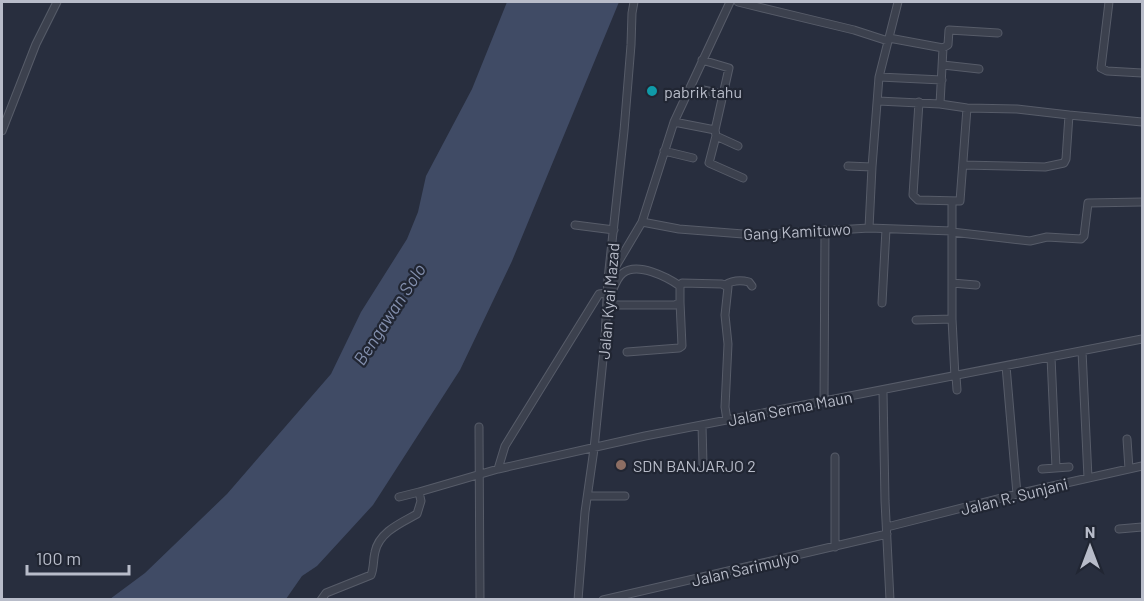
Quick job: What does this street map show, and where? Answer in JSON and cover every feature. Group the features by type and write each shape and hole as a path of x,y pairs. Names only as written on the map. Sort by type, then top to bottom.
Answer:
{"street":[{"path":"2,130 5,111 57,2"},
{"name":"Jalan Kyai Mazad","path":"578,600 634,2"},
{"path":"609,279 642,222 674,122 730,2"},
{"path":"738,2 888,39 943,48 948,45 949,30 998,33"},
{"path":"869,228 879,77 898,2"},
{"path":"1109,2 1101,68 1107,71 1143,73"},
{"path":"940,104 943,48"},
{"path":"702,60 729,68 709,163 743,178"},
{"path":"943,66 979,69"},
{"path":"879,77 942,80"},
{"path":"703,90 723,94"},
{"path":"879,101 919,102 967,108 1017,109 1143,122"},
{"path":"919,102 913,195 918,200 959,202 961,199 967,108"},
{"path":"963,165 1045,167 1062,164 1066,159 1069,115"},
{"path":"674,122 716,133 738,146"},
{"path":"664,151 693,158"},
{"path":"848,166 872,167"},
{"path":"952,202 952,319 957,390"},
{"name":"Gang Kamituwo","path":"642,222 679,229 756,235 869,228 952,232 1030,241 1047,237 1082,238 1088,203 1143,202"},
{"path":"575,225 614,230"},
{"path":"824,402 825,230"},
{"path":"882,303 886,230"},
{"path":"607,301 619,278 627,271 650,270 680,286"},
{"path":"680,286 687,282 725,285 734,281 746,281 752,286"},
{"path":"952,283 976,285"},
{"path":"725,285 728,287 725,315 729,344 725,407 727,420"},
{"path":"627,352 682,346 680,286"},
{"path":"498,469 505,446 578,325 599,294 602,292 607,301"},
{"path":"607,301 670,305 680,302"},
{"path":"916,320 952,319"},
{"name":"Jalan Serma Maun","path":"399,496 498,469 702,425 1143,339"},
{"path":"1082,351 1088,478"},
{"path":"1051,357 1056,468"},
{"path":"1006,366 1017,495"},
{"path":"883,391 890,600"},
{"path":"702,425 703,464"},
{"path":"479,427 480,600"},
{"path":"1127,439 1129,469"},
{"path":"835,457 835,547"},
{"name":"Jalan R. Sunjani","path":"887,531 1017,495 1143,466"},
{"path":"1042,469 1070,467"},
{"path":"321,600 326,592 371,575 377,545 390,531 417,514 421,501 419,492"},
{"path":"588,496 626,496"},
{"path":"1119,529 1143,527"},
{"name":"Jalan Sarimulyo","path":"603,600 835,547 887,531"}],"water":[{"name":"Bengawan Solo","path":"507,2 619,2 512,261 460,370 373,505 317,566 302,576 286,599 110,599 145,573 227,494 331,374 361,312 407,239 418,212 426,176 472,89"}],"place":[{"name":"pabrik tahu","path":"652,91"},
{"name":"SDN BANJARJO 2","path":"621,465"}]}
